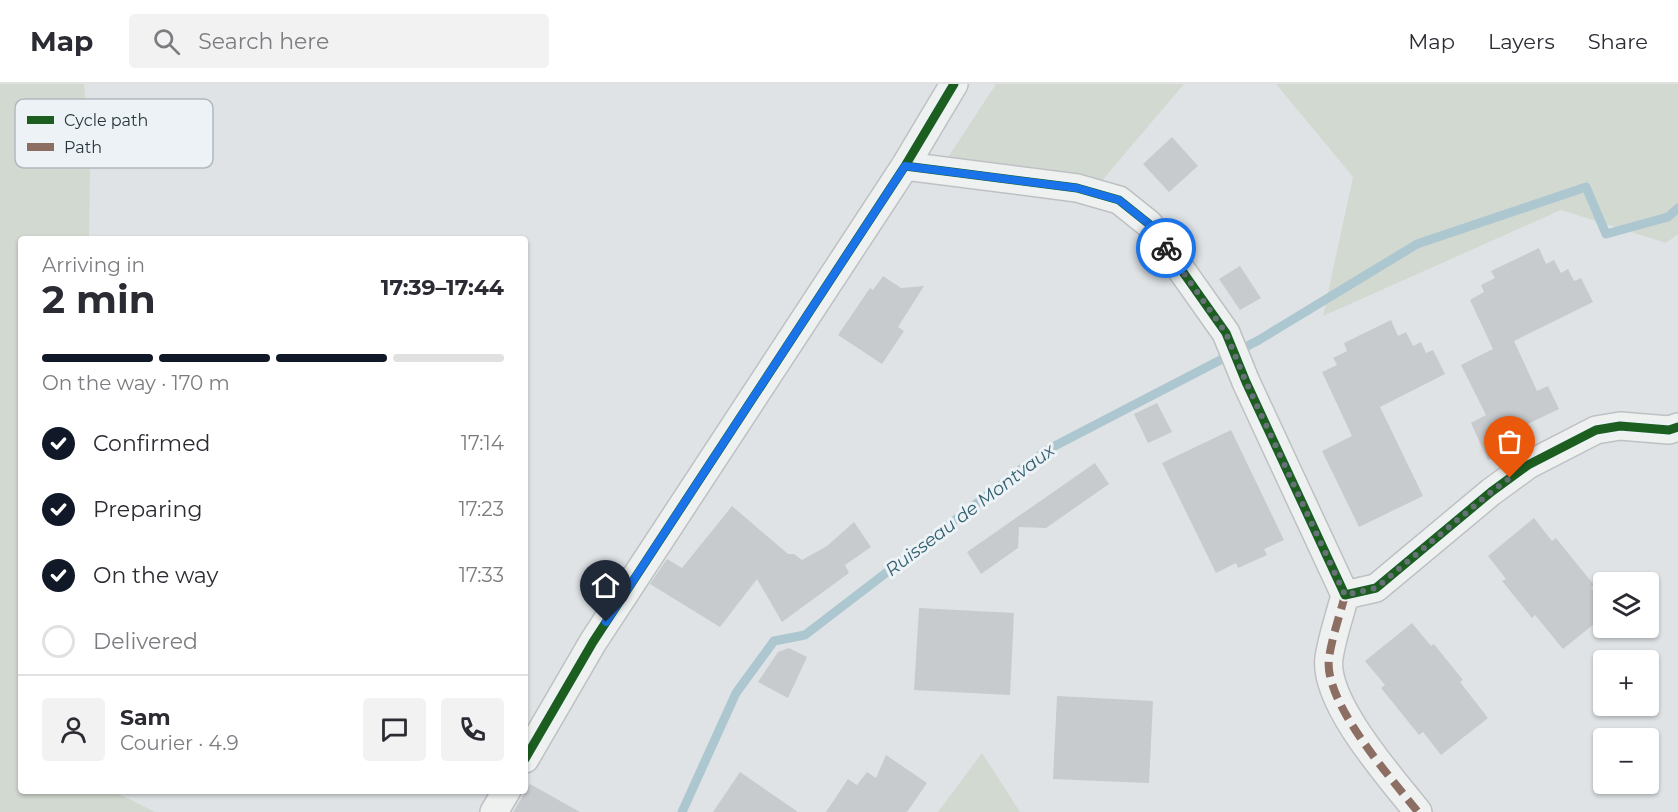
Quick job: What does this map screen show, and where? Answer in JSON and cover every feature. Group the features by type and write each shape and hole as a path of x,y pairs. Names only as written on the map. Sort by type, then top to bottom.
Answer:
{"street":[{"path":"528,754 592,642 905,166 954,84"},
{"path":"905,166 1077,188 1119,200 1149,224 1226,333 1246,382 1345,595 1329,660 1335,694 1363,742 1418,812"},
{"path":"1345,595 1376,588 1491,492 1528,465 1596,430 1620,426 1669,430 1678,427"},
{"path":"494,812 505,794"}],"shaded area":[{"path":"0,84 84,84 85,99 15,99 15,168 90,168 90,170 89,236 18,236 18,794 119,794 155,812 0,812"},
{"path":"996,84 1184,84 1094,190 939,171"},
{"path":"1276,84 1678,84 1678,234 1666,243 1561,210 1323,316 1353,177"},
{"path":"982,753 1020,812 938,812"}],"building":[{"path":"1172,137 1198,166 1169,192 1143,164"},
{"path":"1539,248 1546,264 1554,260 1561,273 1568,269 1574,281 1581,278 1593,302 1514,341 1537,391 1548,386 1559,409 1505,435 1512,449 1488,460 1471,423 1486,415 1461,365 1493,349 1470,300 1484,292 1481,285 1495,278 1491,271"},
{"path":"1240,266 1261,298 1240,310 1219,279"},
{"path":"883,276 901,288 924,286 898,327 904,331 882,364 838,335 870,288 873,290"},
{"path":"1391,320 1398,336 1406,332 1413,346 1421,342 1426,353 1433,350 1445,374 1380,407 1423,496 1359,527 1322,451 1352,436 1322,372 1337,365 1333,358 1347,351 1344,343"},
{"path":"1157,403 1172,432 1148,443 1134,414"},
{"path":"1231,430 1284,540 1264,549 1267,555 1238,568 1236,563 1216,573 1162,463"},
{"path":"1095,463 1109,484 1046,528 1019,527 1018,548 981,574 967,552"},
{"path":"732,506 788,554 794,554 802,560 827,546 854,522 871,547 845,565 849,573 782,622 757,579 720,627 650,584 667,559 682,568"},
{"path":"1534,518 1552,541 1556,538 1593,584 1591,588 1593,590 1593,625 1563,649 1535,615 1532,618 1502,581 1506,579 1488,556"},
{"path":"919,608 1014,613 1010,695 914,690"},
{"path":"1412,623 1431,646 1434,644 1463,680 1460,682 1488,718 1441,755 1423,732 1419,735 1381,688 1385,685 1365,661"},
{"path":"789,648 807,657 788,698 758,682 778,652"},
{"path":"1057,696 1153,701 1149,783 1053,779"},
{"path":"886,755 927,783 907,812 826,812 848,779 857,785 867,772 876,778"},
{"path":"740,772 798,812 713,812"},
{"path":"530,784 580,812 513,812 524,794 528,794"}],"waterway":[{"name":"Ruisseau de Montvaux","path":"682,812 736,693 774,641 805,635 1045,451 1259,340 1417,244 1586,187 1606,234 1668,217 1678,208"}],"marked path":[{"path":"1345,595 1329,658 1330,676 1347,717 1361,739 1418,812"}],"cycle path":[{"path":"528,754 593,642 905,166 954,84"},
{"path":"905,166 1077,188 1119,200 1149,224 1226,333 1246,382 1345,595 1376,588 1491,492 1528,465 1596,430 1620,426 1669,430 1678,427"}],"way so far":[{"path":"1166,248 1226,333 1246,382 1345,595 1376,588 1510,478"}],"route":[{"path":"606,622 905,166 1077,188 1119,200 1149,224 1166,248"}]}
